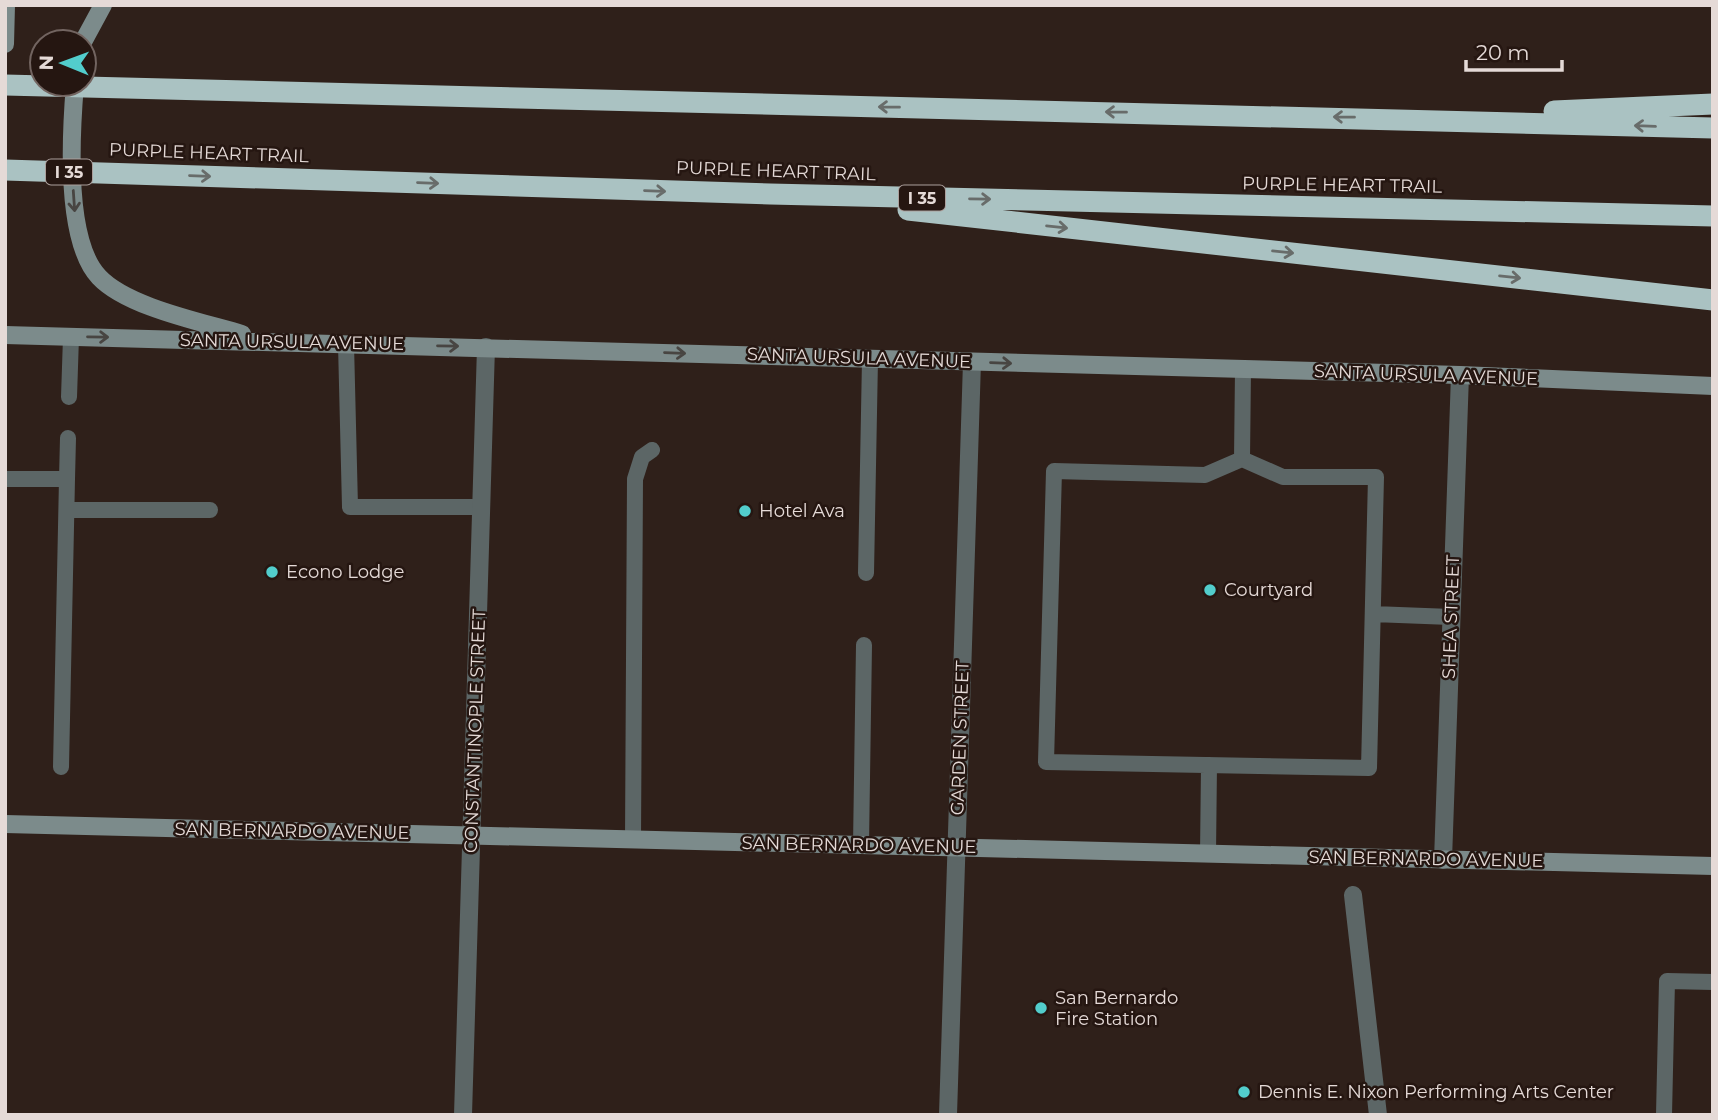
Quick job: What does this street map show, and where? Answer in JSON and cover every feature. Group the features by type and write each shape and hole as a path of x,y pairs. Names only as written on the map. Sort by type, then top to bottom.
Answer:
{"highway":[{"path":"5,85 1713,128"},
{"path":"1390,118 1713,104"},
{"name":"PURPLE HEART TRAIL","path":"5,170 771,194 1713,216"},
{"path":"771,194 1713,300"}],"main road":[{"path":"5,44 6,5"},
{"path":"91,28 103,5"},
{"path":"75,98 73,203 80,241 99,276 139,303 265,341"},
{"name":"SANTA URSULA AVENUE","path":"5,335 1460,375 1713,386"},
{"name":"SAN BERNARDO AVENUE","path":"5,824 1713,866"}],"street":[{"name":"CONSTANTINOPLE STREET","path":"463,1115 486,347"},
{"name":"GARDEN STREET","path":"948,1115 972,362"},
{"name":"SHEA STREET","path":"1443,860 1460,375"},
{"path":"1353,895 1378,1115"}],"lane":[{"path":"69,397 71,337"},
{"path":"346,344 351,507 481,507"},
{"path":"866,573 870,359"},
{"path":"1242,459 1243,369"},
{"path":"61,767 68,438"},
{"path":"633,840 635,479 642,457 652,450"},
{"path":"1242,459 1283,477 1376,477 1373,614 1369,768 1046,762 1054,471 1205,475 1242,459"},
{"path":"5,479 67,479"},
{"path":"67,510 211,510"},
{"path":"1373,614 1451,617"},
{"path":"861,845 864,645"},
{"path":"1208,854 1209,765"},
{"path":"1664,1115 1668,981 1713,982"}],"place":[{"name":"Hotel Ava","path":"745,511"},
{"name":"Econo Lodge","path":"272,572"},
{"name":"Courtyard","path":"1210,590"},
{"name":"San Bernardo Fire Station","path":"1041,1008"},
{"name":"Dennis E. Nixon Performing Arts Center","path":"1244,1092"}]}
